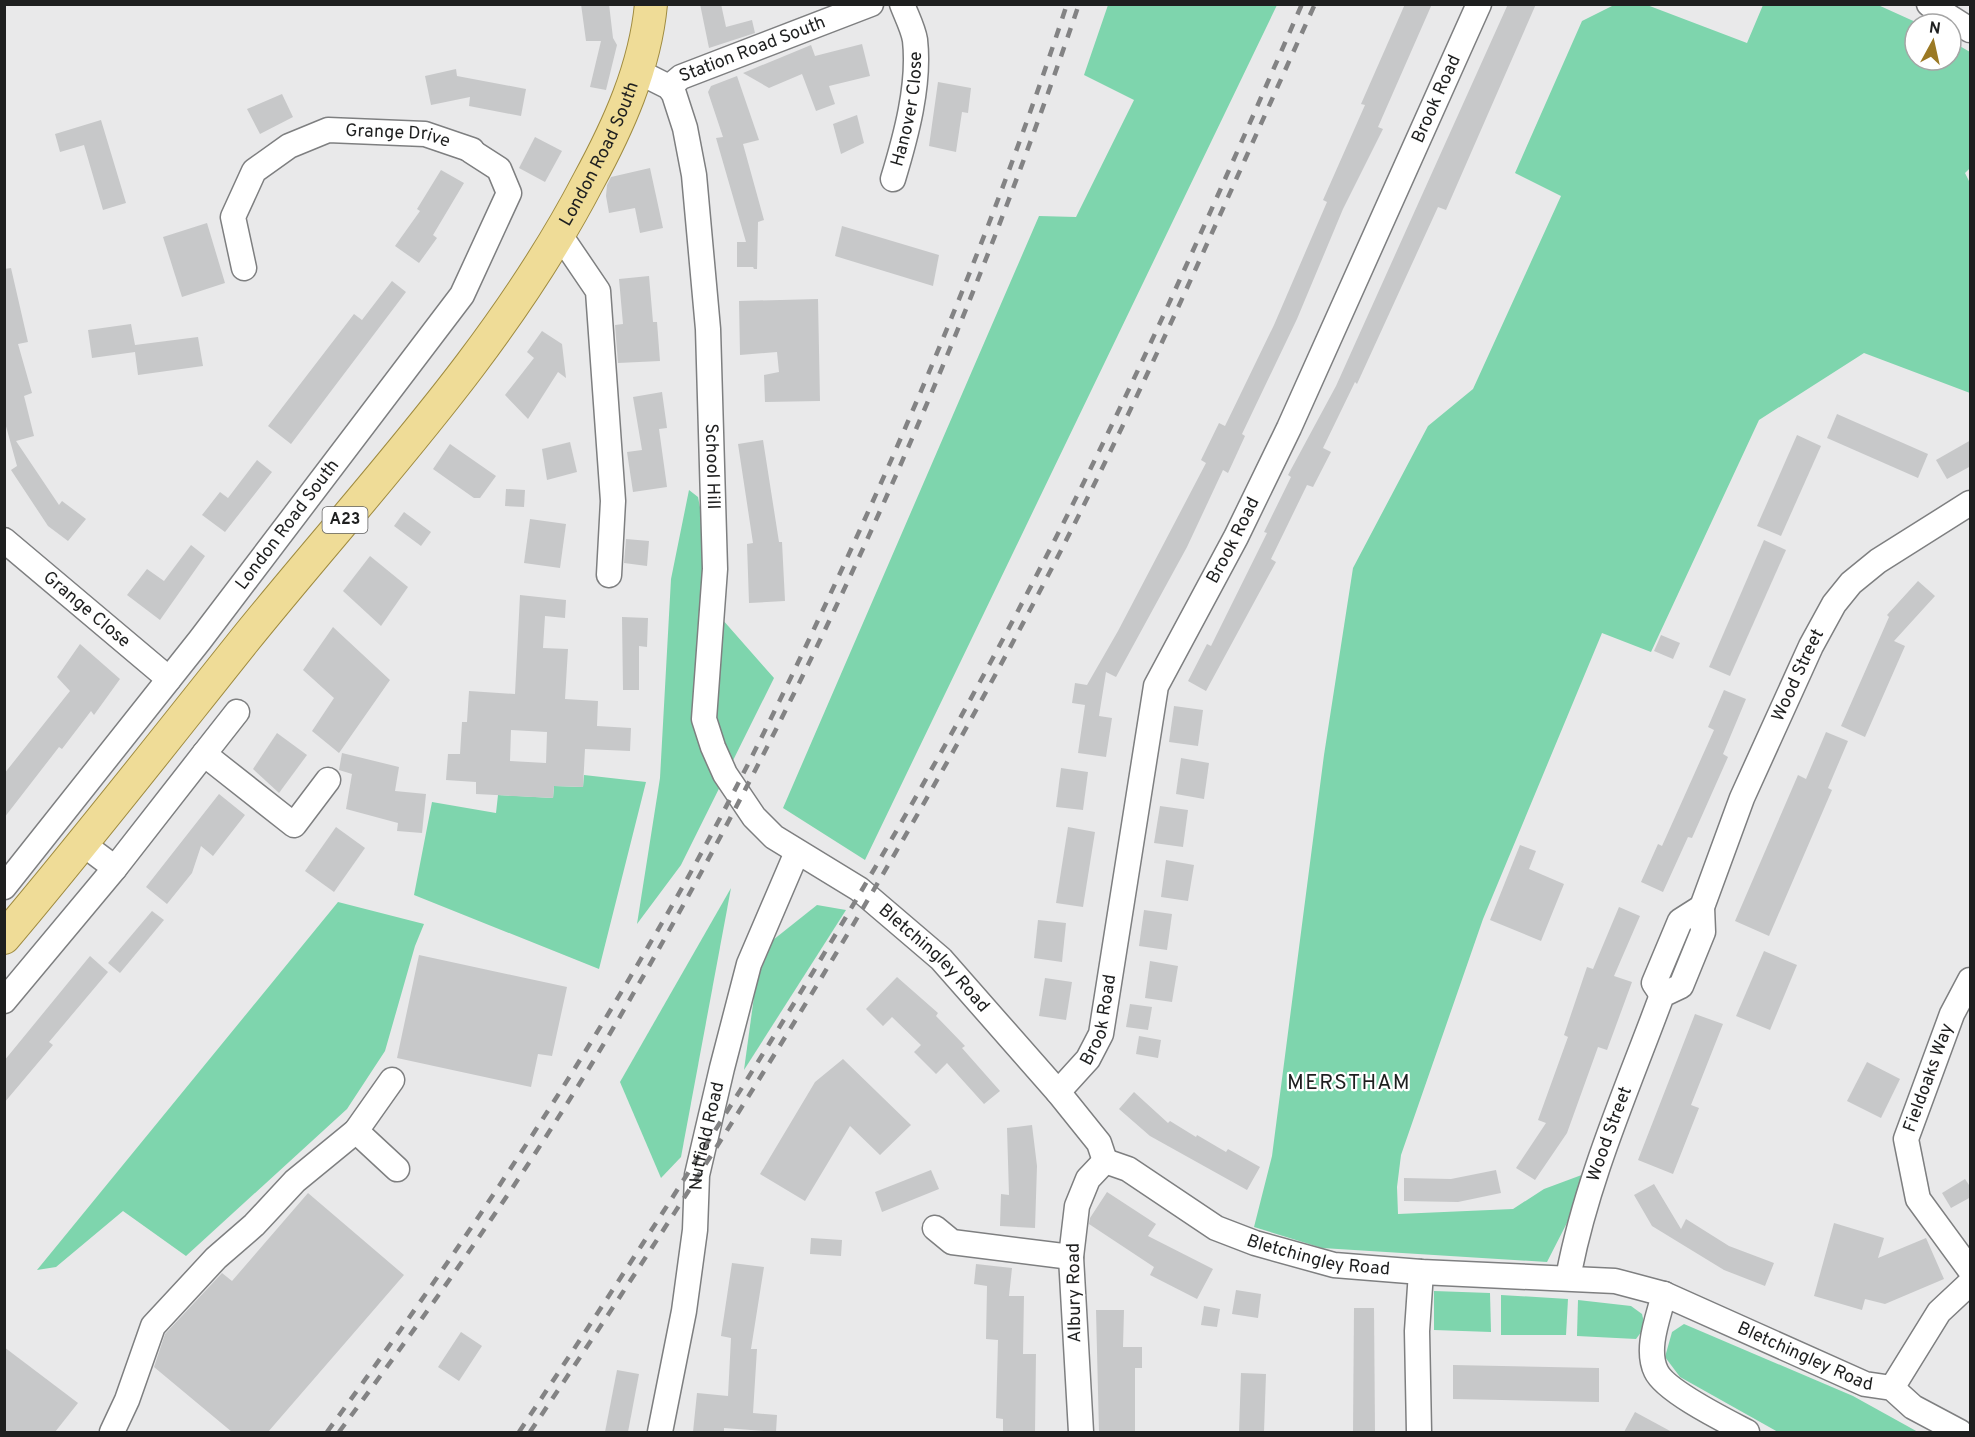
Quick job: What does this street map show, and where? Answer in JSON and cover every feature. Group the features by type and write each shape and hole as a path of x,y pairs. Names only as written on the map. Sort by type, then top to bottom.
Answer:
{"main road":[{"name":"A23","path":"637,71 651,4"},
{"name":"London Road South","path":"4,938 83,844 456,382 536,274 560,235 617,128 637,71"}],"street":[{"name":"Station Road South","path":"669,87 681,77 871,4"},
{"name":"Hanover Close","path":"893,179 904,144 915,66 915,38 902,4"},
{"name":"Brook Road","path":"1058,1092 1088,1059 1101,1034 1156,686 1236,537 1289,428 1479,4"},
{"path":"1929,4 1971,30"},
{"path":"637,71 669,87"},
{"name":"School Hill","path":"669,87 678,103 694,175 708,329 715,569 704,719 725,774 754,817 774,837 797,852"},
{"name":"Grange Drive","path":"244,267 233,217 254,171 289,146 328,130 425,134 471,151"},
{"name":"London Road South","path":"4,887 169,679 462,295 509,193 499,169 471,151"},
{"name":"London Road South","path":"560,235 598,291 613,501 609,575"},
{"name":"Wood Street","path":"1568,1278 1575,1240 1598,1170 1662,995 1654,983 1680,921 1702,907 1742,798 1811,646 1834,604 1851,583 1878,561 1971,503"},
{"name":"Grange Close","path":"4,540 169,679"},
{"path":"4,1001 115,868 237,712"},
{"path":"204,754 294,825 327,780"},
{"path":"87,783 115,804"},
{"path":"83,844 115,868"},
{"name":"Bletchingley Road","path":"797,852 859,889 941,959 1058,1092 1099,1143 1105,1161 1128,1169 1216,1228 1255,1243 1334,1265 1421,1272 1615,1281 1664,1294 1865,1384 1892,1388 1913,1407 1960,1432"},
{"name":"Nutfield Road","path":"660,1432 685,1299 695,1230 697,1174 722,1068 749,964 797,852"},
{"name":"Fieldoaks Way","path":"1971,980 1952,1014 1906,1139 1918,1199 1971,1270"},
{"path":"113,1431 153,1326 216,1258 254,1225 295,1181 357,1131 392,1080"},
{"path":"357,1131 397,1169"},
{"name":"Albury Road","path":"1081,1432 1071,1257 1077,1206 1088,1179 1105,1161"},
{"path":"935,1228 952,1242 1071,1257"},
{"path":"1419,1432 1417,1332 1421,1272"},
{"path":"1892,1388 1939,1312 1971,1283"},
{"path":"1664,1294 1652,1343 1656,1371 1683,1397 1747,1432"}],"green space":[{"path":"1108,5 1277,5 865,860 783,808 1039,216 1076,217 1134,100 1084,75"},
{"path":"1647,5 1747,43 1763,5 1878,5 1903,16 1903,72 1963,72 1963,48 1970,52 1970,168 1965,173 1970,183 1970,393 1864,353 1759,420 1651,652 1602,633 1483,919 1401,1155 1397,1187 1398,1214 1513,1209 1544,1189 1587,1173 1571,1215 1547,1262 1322,1248 1254,1227 1272,1156 1324,755 1353,568 1428,426 1473,389 1561,196 1515,173 1582,21 1612,6"},
{"path":"689,490 698,497 722,619 774,678 681,865 637,924 660,778 671,579"},
{"path":"584,775 646,782 599,969 414,895 432,802 496,813 498,795 553,798 554,786 583,787"},
{"path":"731,888 681,1157 661,1178 620,1082"},
{"path":"338,902 424,924 415,946 385,1051 347,1109 186,1256 123,1211 56,1267 37,1270"},
{"path":"817,905 846,910 744,1070 756,982 773,940"},
{"path":"1434,1291 1490,1293 1491,1332 1434,1330"},
{"path":"1501,1295 1568,1299 1566,1335 1501,1335"},
{"path":"1578,1300 1631,1306 1642,1314 1645,1327 1636,1339 1577,1336"},
{"path":"1684,1324 1853,1396 1918,1432 1778,1432 1680,1377 1665,1357 1672,1332"}],"building":[{"path":"581,4 609,4 613,38 617,45 606,90 590,87 601,41 586,41"},
{"path":"700,4 721,4 726,27 752,20 755,33 709,48"},
{"path":"1405,4 1432,4 1378,127 1383,129 1343,209 1297,319 1242,434 1245,436 1228,473 1223,470 1187,547 1116,677 1106,672 1099,716 1112,718 1106,757 1078,753 1085,705 1072,703 1075,683 1087,685 1118,631 1206,463 1201,460 1219,423 1225,426 1274,325 1327,202 1323,200 1365,105 1361,104"},
{"path":"1508,4 1536,4 1446,210 1438,207 1357,384 1355,382 1323,448 1331,452 1313,487 1307,485 1271,559 1276,562 1206,691 1188,681 1207,644 1211,646 1267,533 1264,532 1291,477 1288,475 1336,386"},
{"path":"862,44 870,76 829,86 835,104 816,111 802,74 769,88 743,73 811,45 815,56"},
{"path":"456,69 457,76 526,89 521,116 469,106 470,97 431,105 425,76"},
{"path":"737,76 759,140 743,144 764,220 758,222 757,269 737,267 737,242 746,242 716,138 723,137 708,92 711,86"},
{"path":"938,82 971,88 968,113 962,112 956,152 929,146"},
{"path":"282,94 293,117 260,134 247,109"},
{"path":"857,115 864,143 841,154 833,124"},
{"path":"101,120 126,203 103,210 84,145 60,152 55,134"},
{"path":"535,137 562,151 545,182 519,168"},
{"path":"650,168 663,228 640,233 635,208 609,213 607,185 611,177"},
{"path":"441,170 464,183 433,235 437,238 419,263 395,246 420,211 417,209"},
{"path":"207,223 225,283 182,297 163,237"},
{"path":"842,226 939,255 933,286 835,256"},
{"path":"11,268 28,342 18,344 32,393 24,396 34,436 16,441 59,505 62,501 86,519 68,541 48,526 11,470 17,466 4,419 4,269"},
{"path":"649,276 653,322 657,322 660,361 618,363 615,325 623,324 619,279"},
{"path":"392,281 406,292 291,444 268,426 354,314 362,320"},
{"path":"818,299 820,401 765,402 764,375 779,372 777,352 740,355 739,301"},
{"path":"131,324 135,345 198,337 203,366 138,375 135,352 92,358 88,330"},
{"path":"542,331 562,344 566,378 558,372 528,419 505,395 534,358 527,352"},
{"path":"662,392 667,428 659,429 667,487 633,492 627,452 642,450 633,397"},
{"path":"1837,414 1928,454 1918,478 1827,438"},
{"path":"1797,435 1821,446 1781,536 1757,526"},
{"path":"763,440 779,542 782,542 785,601 749,603 747,544 753,543 738,444"},
{"path":"1971,440 1971,466 1947,479 1936,460"},
{"path":"570,442 577,472 547,480 542,449"},
{"path":"450,444 496,476 480,498 474,498 433,469"},
{"path":"257,460 272,472 225,532 202,515 220,492 228,498"},
{"path":"506,489 525,490 524,507 505,506"},
{"path":"404,512 431,532 421,546 394,526"},
{"path":"530,519 566,524 560,568 524,563"},
{"path":"626,539 649,541 647,566 624,563"},
{"path":"1764,540 1786,550 1730,676 1709,667"},
{"path":"191,545 205,556 160,620 127,595 147,569 164,581"},
{"path":"370,556 408,587 381,626 343,591"},
{"path":"1918,581 1935,596 1894,641 1905,646 1865,737 1841,726 1889,617 1887,615"},
{"path":"520,595 566,600 565,618 545,616 543,648 568,649 565,699 598,701 597,726 631,728 630,751 585,749 583,787 554,786 553,798 476,794 476,782 446,780 448,754 460,754 462,722 467,722 469,691 515,694","holes":["511,730 547,732 546,763 510,761"]},
{"path":"622,617 648,618 647,647 639,646 639,690 623,690"},
{"path":"333,627 390,680 339,753 312,731 334,698 303,670"},
{"path":"1661,635 1680,643 1673,659 1654,651"},
{"path":"80,644 120,679 94,715 91,711 62,749 59,747 4,818 4,774 70,691 57,677"},
{"path":"1724,690 1746,699 1723,754 1728,757 1692,838 1688,837 1663,892 1641,882 1658,844 1662,846 1714,730 1708,727"},
{"path":"1174,706 1203,710 1198,746 1169,742"},
{"path":"1826,732 1848,741 1828,788 1832,790 1769,936 1735,921 1798,775 1806,779"},
{"path":"277,733 307,755 279,793 253,769"},
{"path":"342,753 399,767 395,791 426,794 422,833 397,831 398,823 346,809 352,774 339,770"},
{"path":"1181,758 1209,763 1204,799 1176,794"},
{"path":"1061,768 1088,772 1083,810 1056,807"},
{"path":"219,794 245,815 213,856 201,846 192,873 167,904 146,887"},
{"path":"1160,806 1188,810 1183,847 1154,843"},
{"path":"336,827 365,848 334,892 305,871"},
{"path":"1068,827 1095,832 1083,907 1056,903"},
{"path":"1520,845 1536,851 1529,869 1564,884 1541,941 1490,920"},
{"path":"1166,860 1194,865 1188,901 1161,897"},
{"path":"1619,907 1640,916 1614,976 1632,982 1607,1050 1598,1047 1567,1133 1535,1180 1516,1168 1546,1123 1538,1120 1568,1037 1564,1035 1587,967 1593,969"},
{"path":"1144,910 1172,914 1167,950 1139,946"},
{"path":"152,911 164,920 120,973 108,963"},
{"path":"1038,920 1066,923 1062,962 1034,958"},
{"path":"1764,951 1797,965 1770,1030 1736,1016"},
{"path":"419,955 567,987 552,1056 538,1054 531,1087 397,1058"},
{"path":"90,956 108,972 49,1042 53,1045 4,1103 4,1061"},
{"path":"1150,961 1178,966 1172,1002 1145,998"},
{"path":"897,977 938,1013 936,1016 965,1046 962,1048 1000,1091 984,1104 947,1063 936,1074 914,1052 921,1045 892,1017 883,1026 866,1009"},
{"path":"1045,978 1072,982 1066,1020 1039,1016"},
{"path":"1130,1004 1152,1007 1148,1030 1126,1027"},
{"path":"1695,1014 1723,1024 1691,1105 1699,1108 1673,1174 1638,1160"},
{"path":"1139,1036 1161,1040 1158,1058 1136,1054"},
{"path":"843,1059 911,1125 880,1155 850,1126 805,1201 760,1174 815,1082"},
{"path":"1867,1062 1900,1079 1881,1118 1847,1101"},
{"path":"1134,1092 1168,1123 1170,1121 1196,1137 1197,1135 1226,1152 1228,1149 1260,1167 1247,1190 1150,1136 1119,1109"},
{"path":"1032,1125 1037,1166 1035,1228 1000,1226 1001,1194 1009,1195 1007,1128"},
{"path":"931,1170 939,1189 882,1212 875,1192"},
{"path":"1496,1170 1501,1193 1458,1202 1404,1201 1404,1178 1451,1179"},
{"path":"1965,1179 1971,1188 1971,1197 1951,1208 1942,1193"},
{"path":"1654,1184 1681,1229 1686,1219 1729,1246 1774,1263 1765,1286 1724,1270 1652,1226 1634,1195"},
{"path":"1107,1192 1156,1224 1148,1236 1213,1269 1197,1299 1150,1275 1154,1267 1089,1224 1090,1218"},
{"path":"308,1193 404,1275 268,1432 232,1432 154,1367 165,1334 222,1273 232,1281"},
{"path":"1834,1223 1884,1238 1878,1258 1926,1238 1944,1279 1885,1304 1865,1299 1862,1310 1814,1296"},
{"path":"811,1238 842,1240 841,1256 810,1254"},
{"path":"732,1263 764,1267 751,1349 757,1349 753,1413 777,1415 776,1432 724,1428 724,1432 693,1432 697,1393 728,1396 731,1338 721,1336"},
{"path":"976,1264 1012,1268 1009,1296 1024,1296 1023,1354 1036,1354 1035,1432 1003,1432 1003,1419 996,1418 998,1340 986,1339 987,1286 974,1284"},
{"path":"1236,1290 1261,1294 1258,1318 1232,1314"},
{"path":"1204,1306 1220,1309 1217,1327 1201,1325"},
{"path":"1354,1308 1374,1308 1375,1432 1353,1432"},
{"path":"1096,1310 1124,1310 1123,1347 1142,1347 1142,1368 1135,1368 1135,1432 1099,1432"},
{"path":"461,1332 482,1346 459,1381 438,1367"},
{"path":"4,1347 78,1403 55,1432 4,1432"},
{"path":"1453,1365 1599,1368 1599,1402 1453,1399"},
{"path":"617,1370 639,1374 628,1432 605,1432"},
{"path":"1241,1373 1266,1374 1264,1432 1239,1432"},
{"path":"1635,1412 1672,1432 1624,1432"}],"railway":[{"path":"327,1432 454,1253 574,1070 649,945 723,812 769,722 868,513 930,370 1016,152 1067,4"},
{"path":"339,1432 455,1272 565,1107 600,1051 700,875 763,755 823,633 934,386 986,260 1079,4"},
{"path":"519,1432 659,1218 795,1001 861,891 987,668 1115,419 1302,4"},
{"path":"530,1432 738,1113 805,1005 934,786 1090,493 1188,285 1315,4"}],"district":[{"name":"MERSTHAM","path":"1349,1083"}]}
